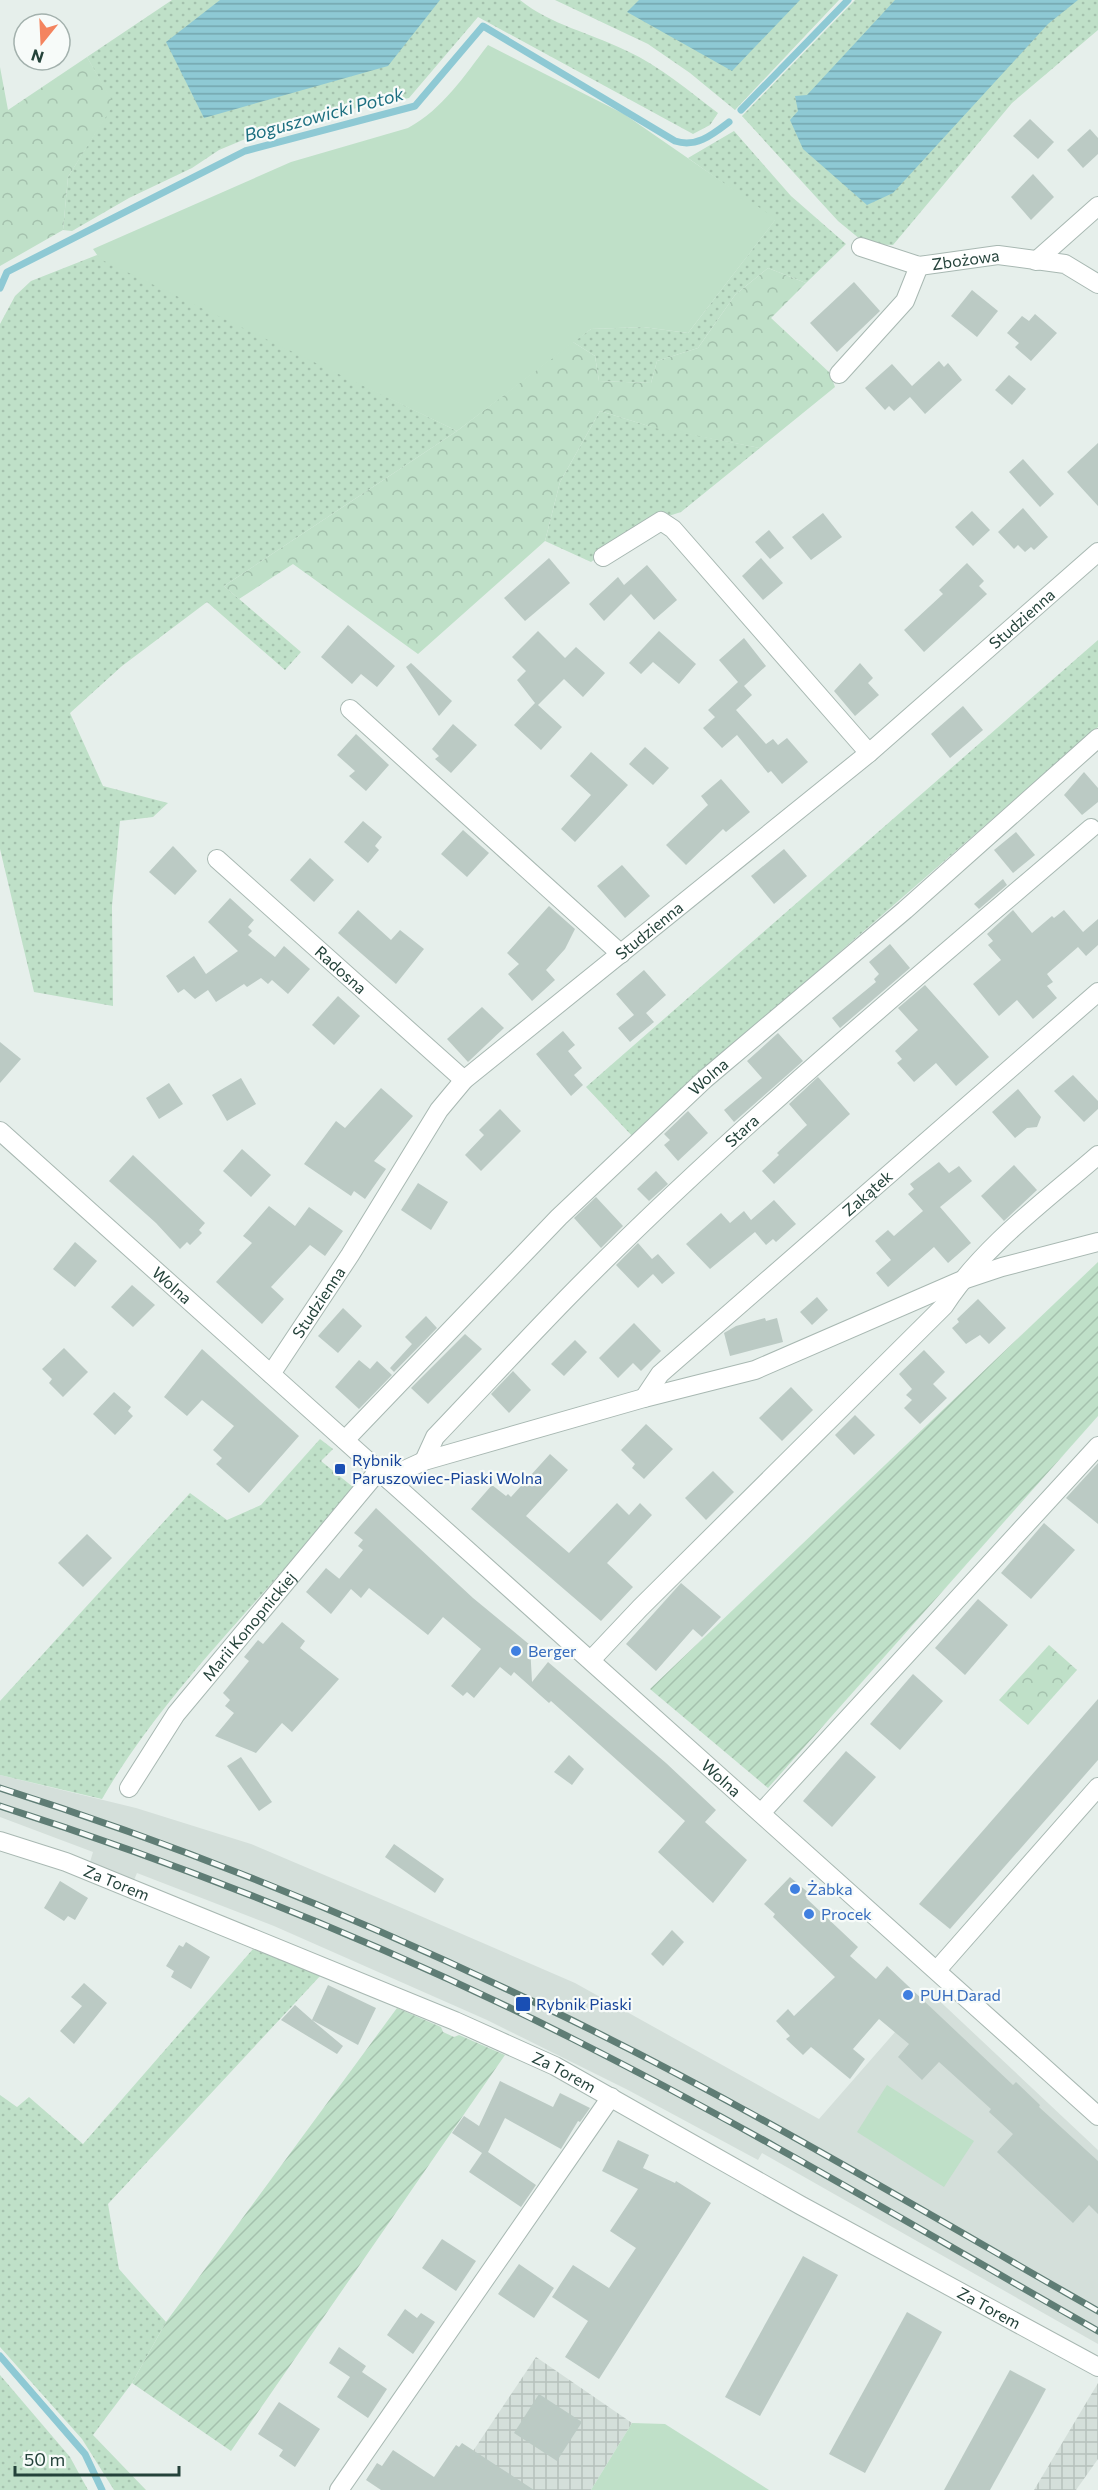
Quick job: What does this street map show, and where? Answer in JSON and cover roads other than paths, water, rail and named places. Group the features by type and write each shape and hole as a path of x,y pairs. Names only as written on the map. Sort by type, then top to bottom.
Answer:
{"street":[{"path":"1036,261 1098,206"},
{"name":"Zbożowa","path":"861,247 919,266 998,255 1065,264 1098,284"},
{"path":"839,374 905,301 919,266"},
{"path":"603,557 661,521 673,529 869,753"},
{"name":"Studzienna","path":"271,1374 350,1255 439,1110 464,1080 869,753 1098,552"},
{"path":"350,709 621,954"},
{"name":"Wolna","path":"345,1440 559,1217 705,1078 904,910 1098,738"},
{"name":"Stara","path":"424,1461 435,1437 562,1303 700,1172 874,1014 1091,828"},
{"name":"Radosna","path":"217,859 464,1080"},
{"name":"Zakątek","path":"644,1398 660,1374 1098,992"},
{"name":"Wolna","path":"0,1131 1098,2116"},
{"path":"591,1660 640,1608 944,1306 960,1281 982,1256 1098,1155"},
{"path":"384,1475 398,1473 424,1461 644,1398 755,1370 960,1281 1002,1267 1098,1242"},
{"path":"761,1813 1098,1446"},
{"name":"Marii Konopnickiej","path":"129,1788 176,1714 384,1475"},
{"path":"937,1970 1098,1787"},
{"name":"Za Torem","path":"0,1841 66,1862 455,2021 555,2066 810,2210 1098,2367"},
{"path":"339,2490 611,2097"}],"water":[{"path":"220,0 440,0 388,66 204,118 166,42"},
{"path":"639,0 800,0 732,71 627,12"},
{"path":"895,0 1078,0 1048,24 893,193 867,205 803,149 790,120 798,111 795,96 807,95"}],"waterway":[{"name":"Boguszowicki Potok","path":"741,110 848,0"},
{"name":"Boguszowicki Potok","path":"0,288 7,272 245,151 415,106 483,26 675,141 690,143 704,139 729,122"},
{"name":"Boguszowicki Potok","path":"0,2356 85,2454 102,2490"}],"railway":[{"path":"0,1788 204,1859 337,1913 469,1971 606,2037 749,2112 1098,2311"},
{"path":"0,1806 146,1856 291,1911 504,2005 706,2109 1098,2331"}],"place":[{"name":"Rybnik Paruszowiec-Piaski Wolna","path":"340,1469"},
{"name":"Berger","path":"516,1651"},
{"name":"Żabka","path":"795,1889"},
{"name":"Procek","path":"809,1914"},
{"name":"PUH Darad","path":"908,1995"},
{"name":"Rybnik Piaski","path":"523,2004"}]}
